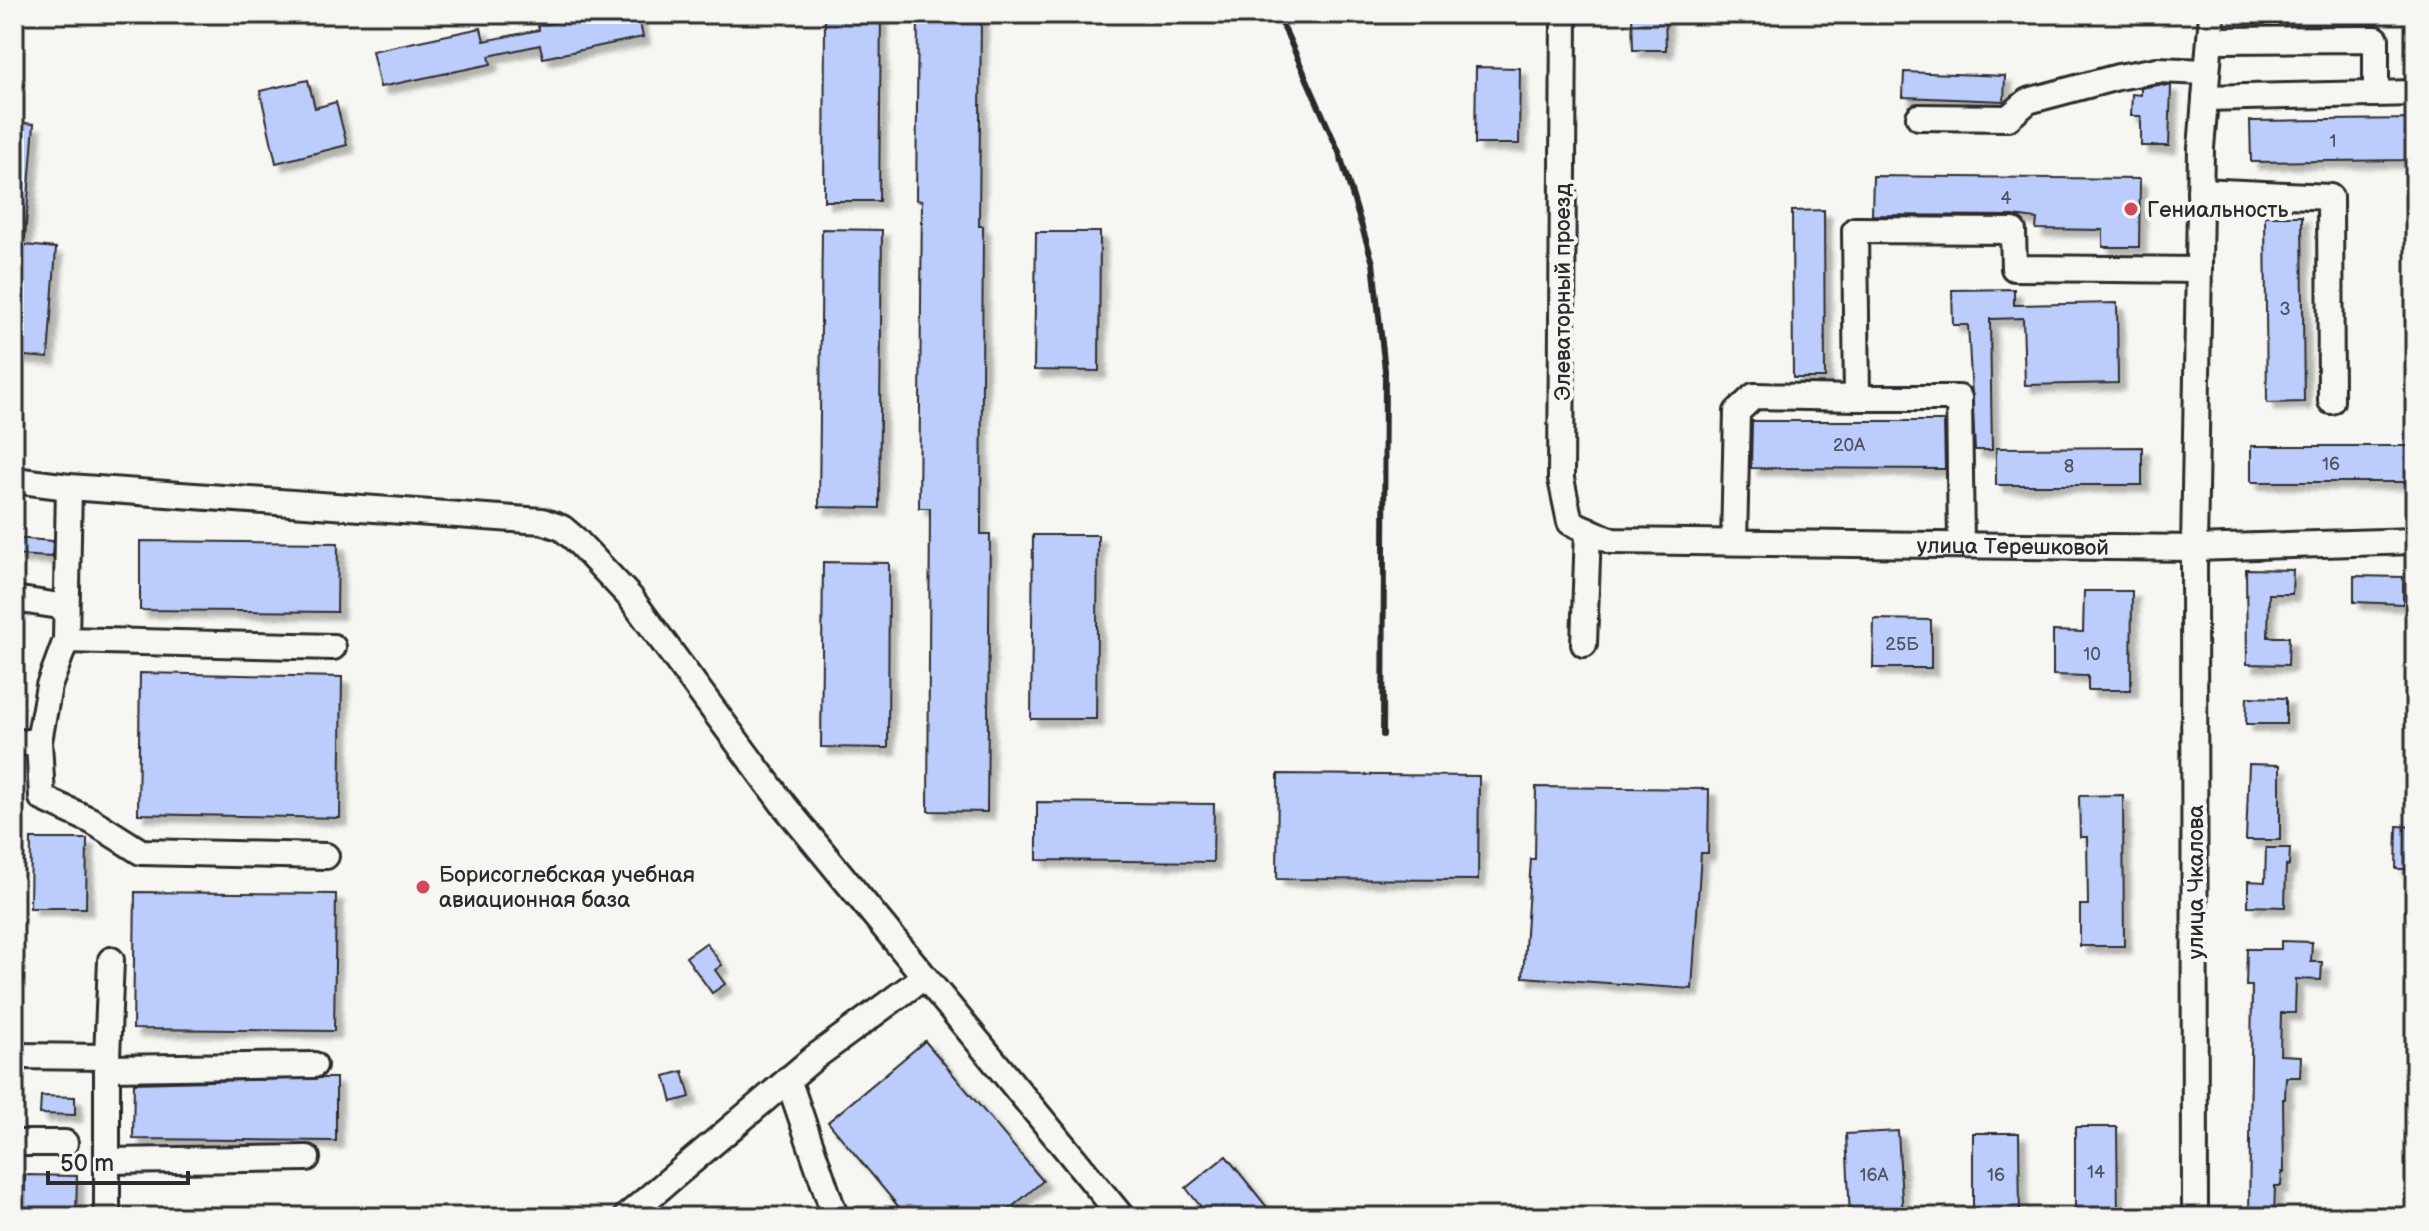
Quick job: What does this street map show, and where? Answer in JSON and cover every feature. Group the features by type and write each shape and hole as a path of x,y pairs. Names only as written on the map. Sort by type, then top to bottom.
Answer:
{"street":[{"name":"Элеваторный проезд","path":"1564,14 1561,479 1570,522 1612,541"},
{"name":"улица Чкалова","path":"2195,1217 2194,548 2200,191 2212,14"},
{"path":"2210,40 2376,39 2376,94"},
{"path":"1919,117 2008,118 2028,101 2118,77 2157,70 2207,72"},
{"path":"2205,98 2415,93"},
{"path":"2200,191 2330,197 2331,401"},
{"path":"1857,398 1855,230 2013,231 2014,268 2199,270"},
{"path":"1734,542 1737,412 1754,396 1959,398 1961,545"},
{"path":"14,480 69,487 542,521 562,528 630,597 783,804 1122,1217"},
{"path":"69,487 66,640 49,686 39,741 42,798 92,821 141,852 326,856"},
{"path":"1584,644 1588,530"},
{"name":"улица Терешковой","path":"1612,541 2194,548 2415,541"},
{"path":"14,599 66,607"},
{"path":"66,640 333,647"},
{"path":"14,743 39,741"},
{"path":"107,1217 111,960"},
{"path":"627,1216 788,1079 924,977"},
{"path":"14,1056 108,1063 314,1065"},
{"path":"788,1079 835,1216"},
{"path":"14,1143 65,1143"},
{"path":"107,1161 307,1158"}],"building":[{"path":"593,14 638,14 643,37 543,58 540,45 489,56 491,64 380,87 372,51 481,28 484,41 539,30 538,26"},
{"path":"825,14 881,14 879,201 824,201"},
{"path":"918,14 981,14 981,534 990,534 987,812 928,811 930,508 919,508 922,201 916,200"},
{"path":"1632,14 1665,14 1666,50 1633,50"},
{"path":"1476,67 1520,68 1519,144 1475,144"},
{"path":"1904,72 2005,76 2004,101 1903,97"},
{"path":"308,80 315,108 336,102 347,145 276,163 260,91"},
{"path":"2171,86 2169,146 2141,146 2141,116 2131,116 2132,94 2141,95 2141,88"},
{"path":"2415,119 2415,160 2251,162 2250,121"},
{"path":"14,122 34,124 25,238 14,237"},
{"path":"1873,176 2140,179 2139,247 2103,247 2103,230 2036,229 2037,219 2013,216 1872,215"},
{"path":"1824,210 1825,378 1793,378 1792,211"},
{"path":"2265,216 2302,216 2304,402 2267,403"},
{"path":"822,229 882,230 879,508 819,507"},
{"path":"1036,232 1100,232 1099,371 1034,370"},
{"path":"14,244 56,248 48,358 14,355"},
{"path":"2014,289 2014,305 2117,303 2118,383 2025,385 2023,318 1990,319 1992,450 1975,450 1968,325 1953,325 1952,290"},
{"path":"1752,421 1944,421 1945,469 1751,468"},
{"path":"2251,446 2410,446 2410,482 2251,482"},
{"path":"2142,447 2142,485 1996,485 1996,448"},
{"path":"1033,535 1098,535 1096,719 1031,719"},
{"path":"14,538 53,541 52,557 14,555"},
{"path":"140,541 338,543 337,612 140,610"},
{"path":"823,562 889,563 888,748 821,747"},
{"path":"2246,569 2293,570 2292,594 2269,594 2268,637 2289,637 2288,665 2247,664"},
{"path":"2354,576 2403,577 2403,604 2354,602"},
{"path":"2084,591 2132,591 2131,690 2088,690 2088,676 2053,675 2053,631 2083,632"},
{"path":"1874,619 1931,620 1931,668 1873,668"},
{"path":"140,673 342,677 340,818 138,814"},
{"path":"2247,697 2286,698 2286,724 2246,724"},
{"path":"2249,764 2280,765 2280,840 2246,840"},
{"path":"1278,774 1479,776 1478,880 1277,879"},
{"path":"1536,787 1709,789 1708,853 1701,853 1692,989 1523,977 1531,859 1535,859"},
{"path":"2123,795 2124,946 2080,946 2080,905 2088,905 2087,837 2080,837 2079,796"},
{"path":"1037,802 1214,804 1213,862 1037,860"},
{"path":"2397,826 2415,827 2415,869 2396,869"},
{"path":"31,839 87,839 86,908 30,908"},
{"path":"2266,848 2290,848 2289,866 2286,865 2285,907 2248,906 2248,881 2265,882"},
{"path":"135,892 336,894 334,1031 133,1029"},
{"path":"2281,941 2312,942 2311,962 2322,962 2321,980 2296,979 2295,1013 2281,1013 2280,1055 2301,1056 2300,1077 2286,1077 2283,1099 2284,1172 2281,1186 2275,1186 2274,1217 2249,1217 2252,986 2246,986 2247,949 2281,949"},
{"path":"706,943 722,965 715,970 725,984 712,993 686,957"},
{"path":"925,1041 1043,1181 1000,1217 907,1217 828,1122"},
{"path":"683,1071 690,1097 672,1102 665,1076"},
{"path":"336,1078 336,1141 133,1139 134,1083"},
{"path":"41,1096 75,1097 75,1115 40,1114"},
{"path":"2075,1127 2117,1127 2118,1217 2075,1217"},
{"path":"1898,1131 1903,1217 1850,1217 1846,1134"},
{"path":"1973,1133 2019,1133 2020,1217 1973,1217"},
{"path":"1226,1156 1275,1217 1209,1217 1186,1188"},
{"path":"25,1175 77,1176 76,1217 24,1217"}],"railway":[{"path":"1276,14 1339,152 1373,263 1385,370 1383,735"}],"place":[{"name":"Гениальность","path":"2131,209"},
{"name":"Борисоглебская учебная авиационная база","path":"423,887"}]}
